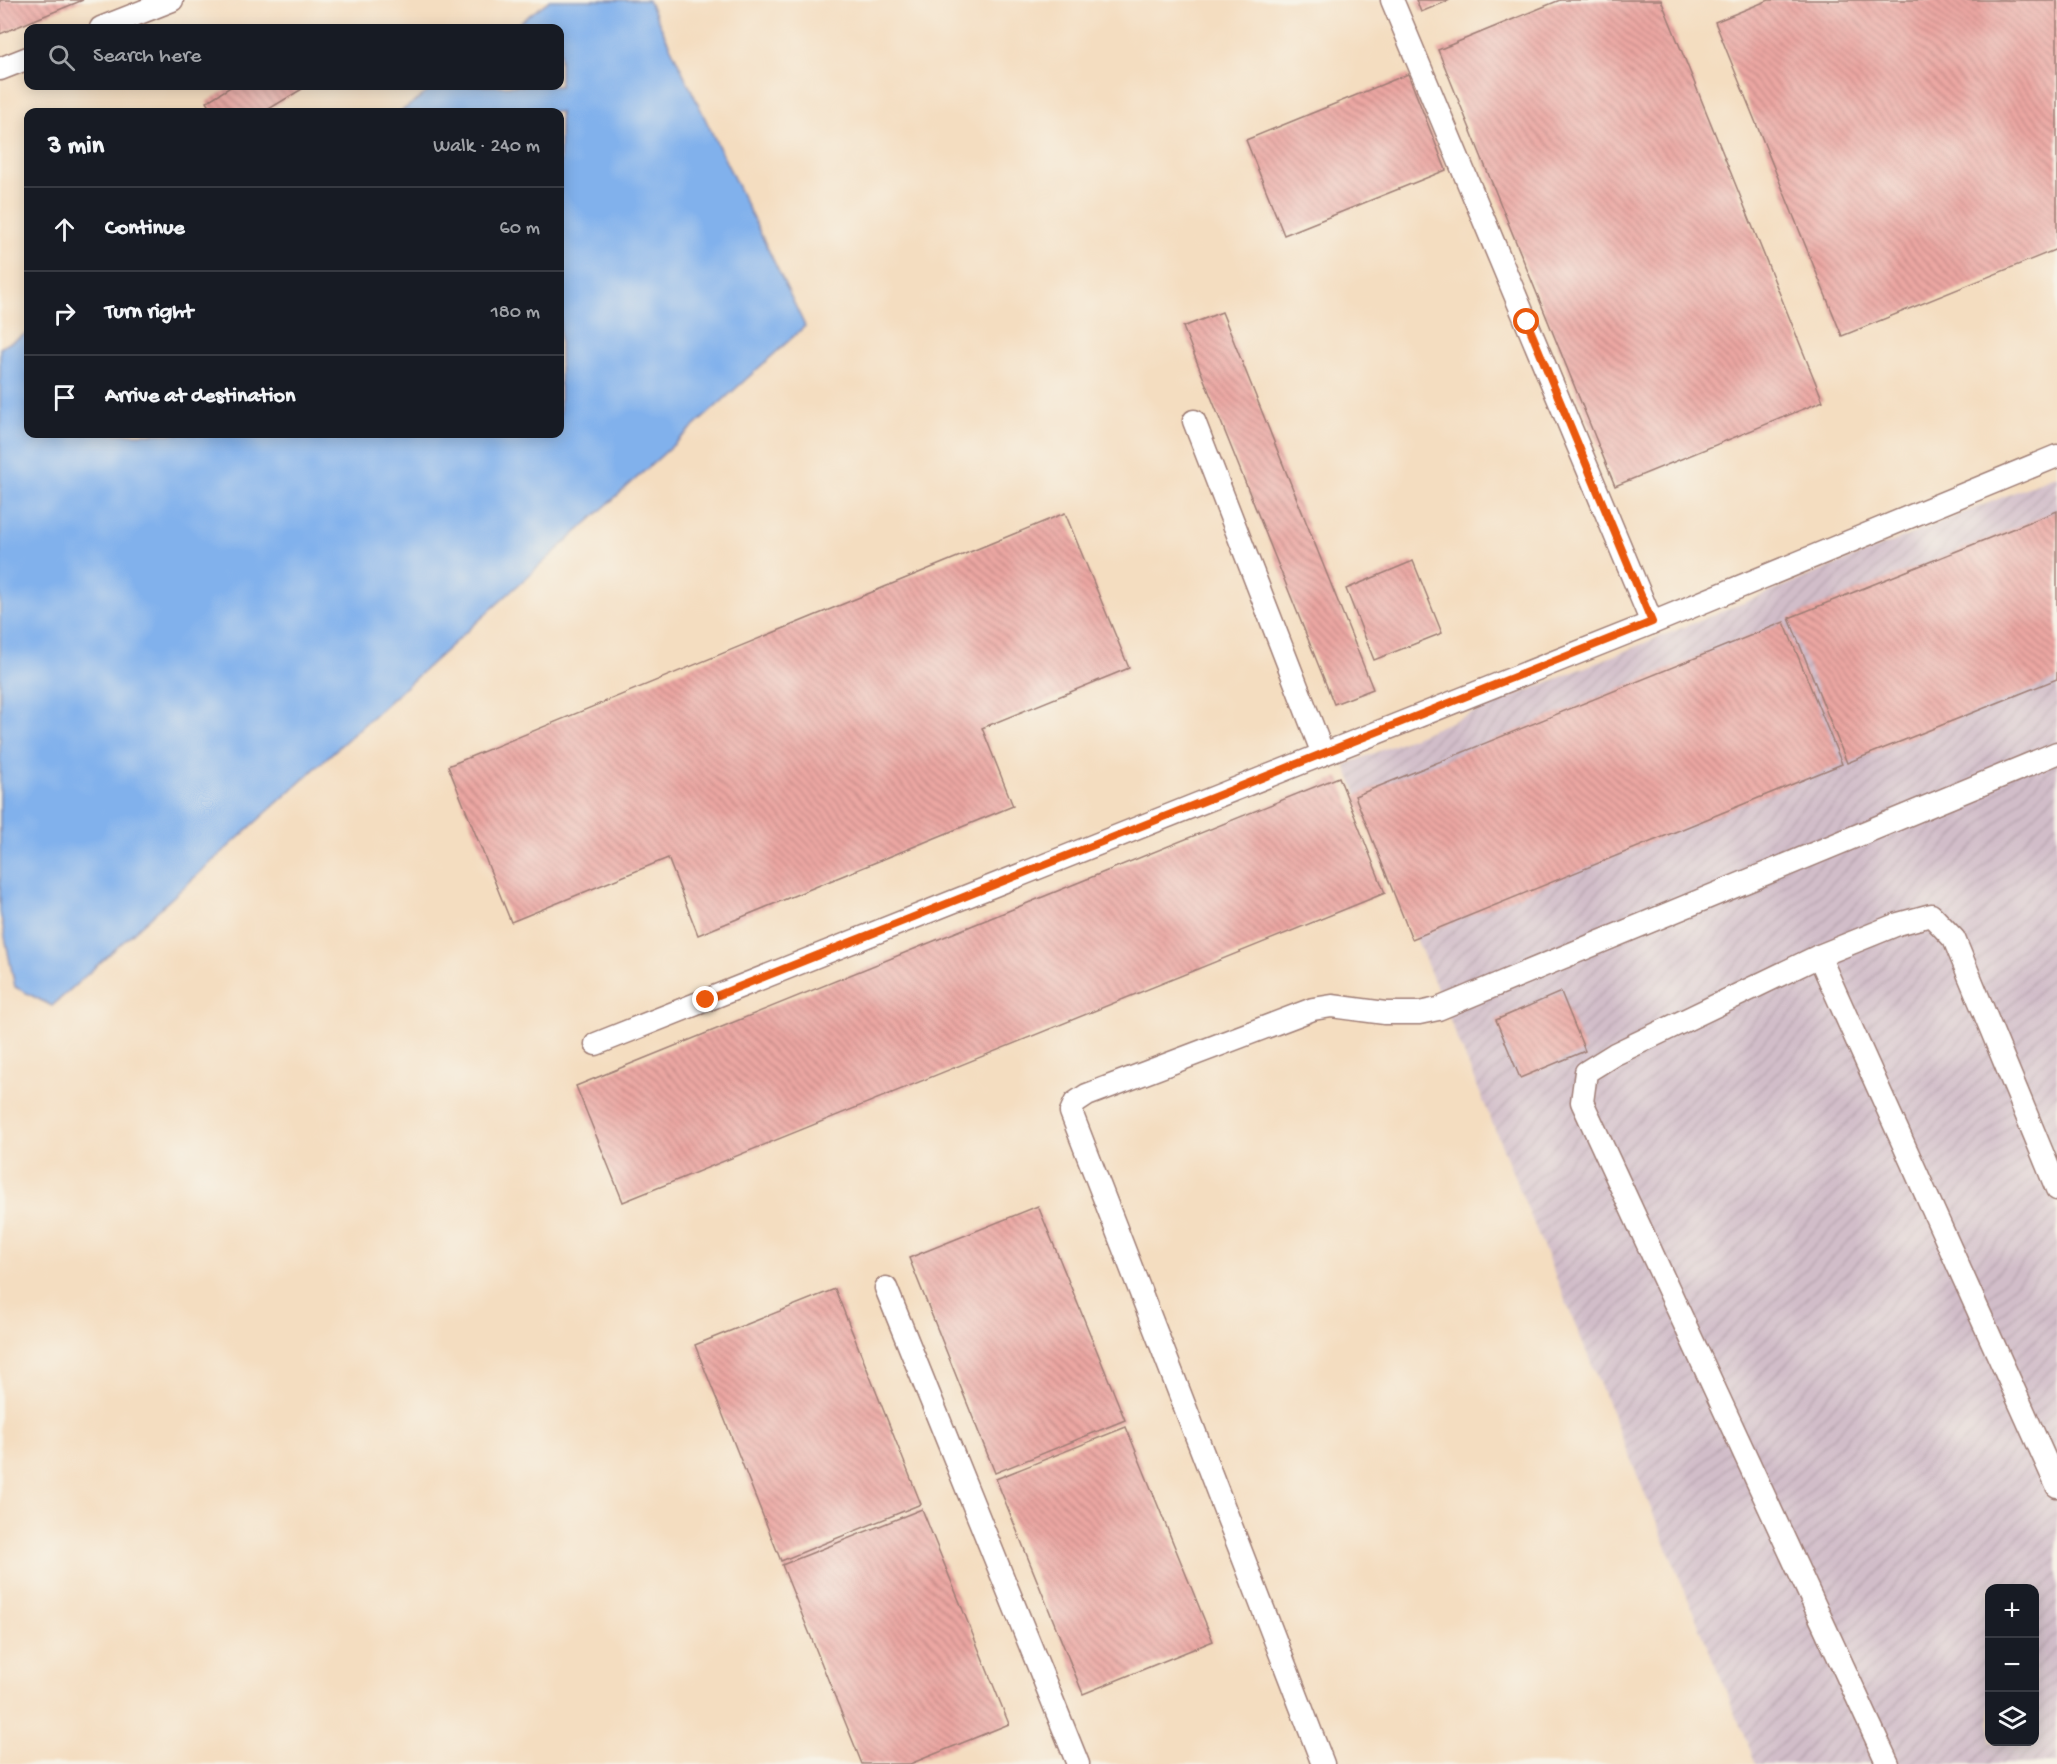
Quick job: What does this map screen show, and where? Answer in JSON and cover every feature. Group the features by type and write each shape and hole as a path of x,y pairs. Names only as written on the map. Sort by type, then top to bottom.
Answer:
{"lane":[{"path":"111,24 172,0"},
{"path":"1392,0 1652,622"},
{"path":"0,69 24,60"},
{"path":"1194,421 1323,754"},
{"path":"596,1044 1652,622 2057,456"},
{"path":"1323,1764 1071,1112 1075,1103 1087,1095 1312,1009 1332,1006 1385,1013 1419,1013 1438,1009 2057,753"},
{"path":"1888,1764 1582,1102 1586,1072 1615,1054 1819,956 1898,924 1931,915 1954,939 2057,1189"},
{"path":"1819,956 2057,1486"},
{"path":"886,1288 1078,1764"}],"shaded area":[{"path":"2057,475 2057,1764 1756,1764 1345,765"}],"water":[{"path":"550,0 648,0 805,326 52,1006 15,987 0,912 0,348 24,335 24,438 564,438 564,108 406,108 430,90 564,90 564,24 517,24"}],"building":[{"path":"0,0 83,0 24,24 0,34"},
{"path":"1416,0 1450,0 1421,12"},
{"path":"1560,0 1661,0 1823,401 1615,486 1438,50"},
{"path":"1769,0 2057,0 2057,249 1842,336 1715,22"},
{"path":"1408,74 1446,170 1284,235 1246,140"},
{"path":"226,90 300,90 271,108 210,108 206,102"},
{"path":"1222,312 1373,689 1334,704 1183,327"},
{"path":"2057,511 2057,679 1847,763 1789,618"},
{"path":"1065,513 1129,668 982,728 1013,806 698,935 668,858 511,922 448,766"},
{"path":"1413,561 1442,633 1374,660 1346,589"},
{"path":"1784,622 1842,764 1412,939 1355,796"},
{"path":"1339,777 1385,893 623,1202 576,1086"},
{"path":"1561,992 1585,1051 1520,1078 1496,1020"},
{"path":"1038,1206 1125,1420 995,1473 909,1258"},
{"path":"835,1289 921,1504 781,1561 695,1345"},
{"path":"1126,1427 1213,1641 1083,1694 996,1479"},
{"path":"922,1509 1009,1724 910,1764 862,1764 782,1565"}],"route":[{"path":"706,1000 1652,622 1527,322"}]}
